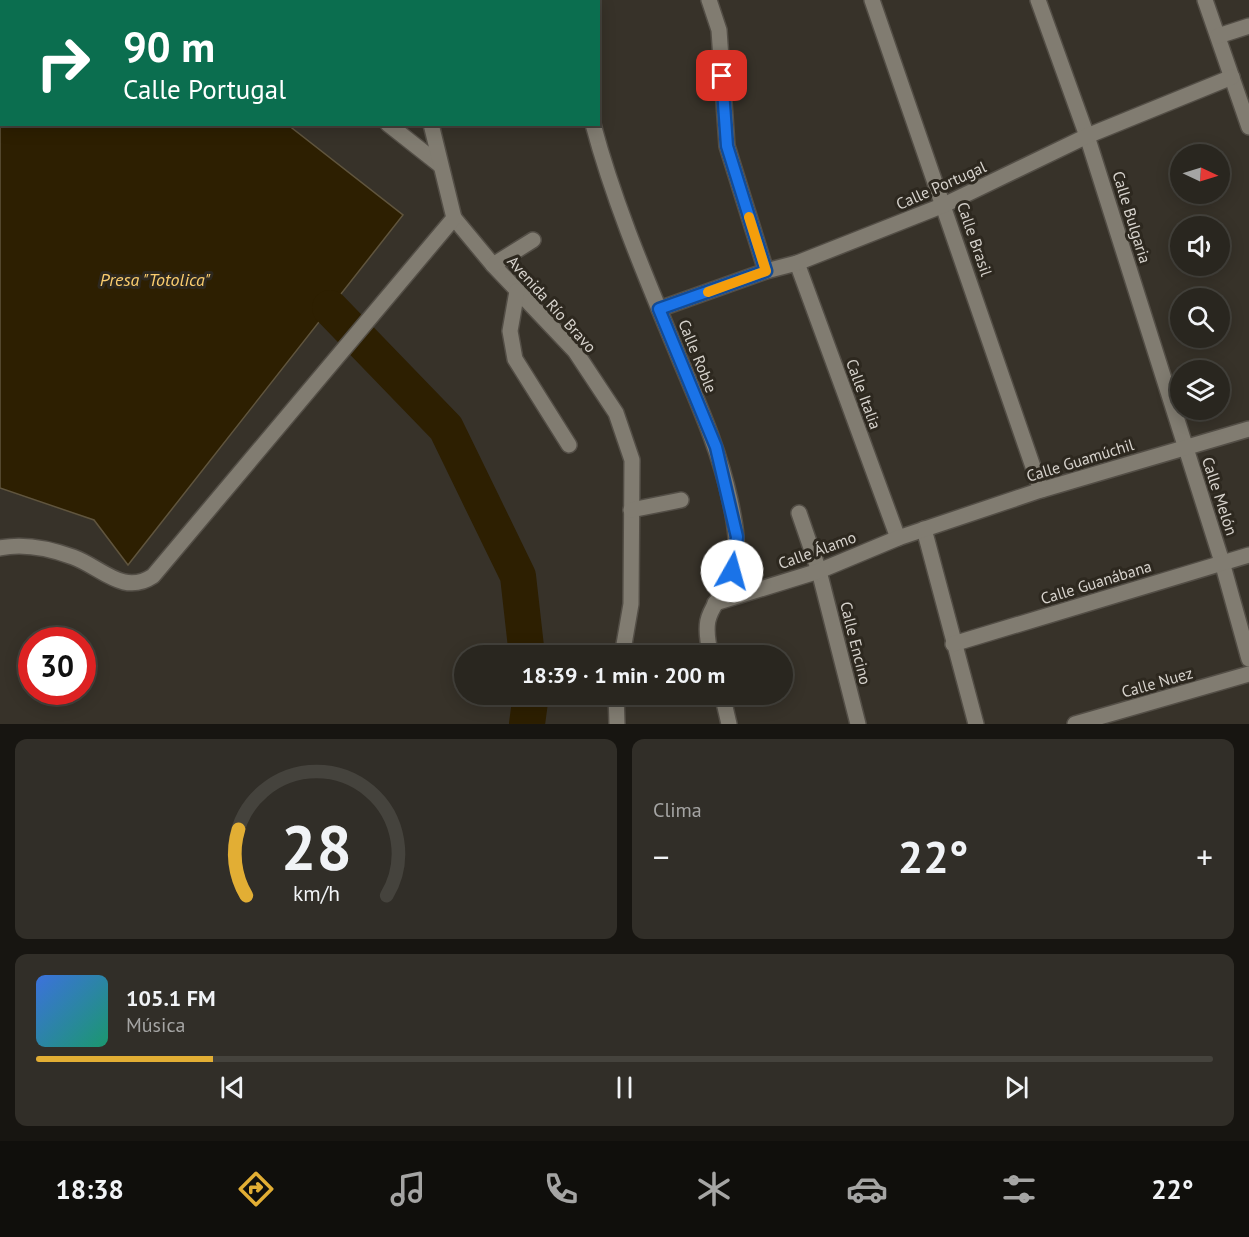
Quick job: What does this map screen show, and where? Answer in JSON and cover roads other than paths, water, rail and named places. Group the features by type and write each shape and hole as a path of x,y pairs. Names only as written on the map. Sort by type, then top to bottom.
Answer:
{"street":[{"path":"709,0 719,30 727,146 766,271"},
{"name":"Calle Brasil","path":"872,0 1041,490"},
{"name":"Calle Bulgaria","path":"1038,0 1088,136 1185,447"},
{"path":"1205,0 1249,127"},
{"path":"1218,36 1249,26"},
{"name":"Calle Portugal","path":"659,309 766,271 797,263 944,205 1088,136 1232,77"},
{"path":"391,126 440,165"},
{"name":"Avenida Río Bravo","path":"431,126 454,218 493,265 575,351 616,413 632,460 631,604 624,645"},
{"name":"Calle Roble","path":"594,126 602,156 659,309 716,447 730,499 737,537 732,571 715,603"},
{"path":"0,548 12,546 54,551 74,557 125,583 142,584 153,576 454,218"},
{"path":"493,265 533,240"},
{"name":"Calle Italia","path":"797,263 898,538"},
{"path":"517,291 510,331 515,359 569,445"},
{"name":"Calle Guamúchil","path":"924,529 1041,490 1249,429"},
{"name":"Calle Melón","path":"1185,447 1222,562 1249,659"},
{"path":"631,510 681,500"},
{"name":"Calle Encino","path":"799,513 819,571 858,724"},
{"path":"924,529 976,724"},
{"name":"Calle Álamo","path":"715,603 819,571 924,529"},
{"name":"Calle Guanábana","path":"953,644 1249,555"},
{"path":"708,645 705,630 708,616 715,603"},
{"name":"Calle Nuez","path":"1075,724 1249,674"},
{"path":"616,705 617,724"},
{"path":"725,705 729,724"}],"water":[{"name":"Presa \"Totolica\"","path":"0,126 289,126 403,215 128,565 94,520 0,488"}],"waterway":[{"path":"330,308 446,428 518,576 526,645"},
{"path":"527,724 530,705"}]}
